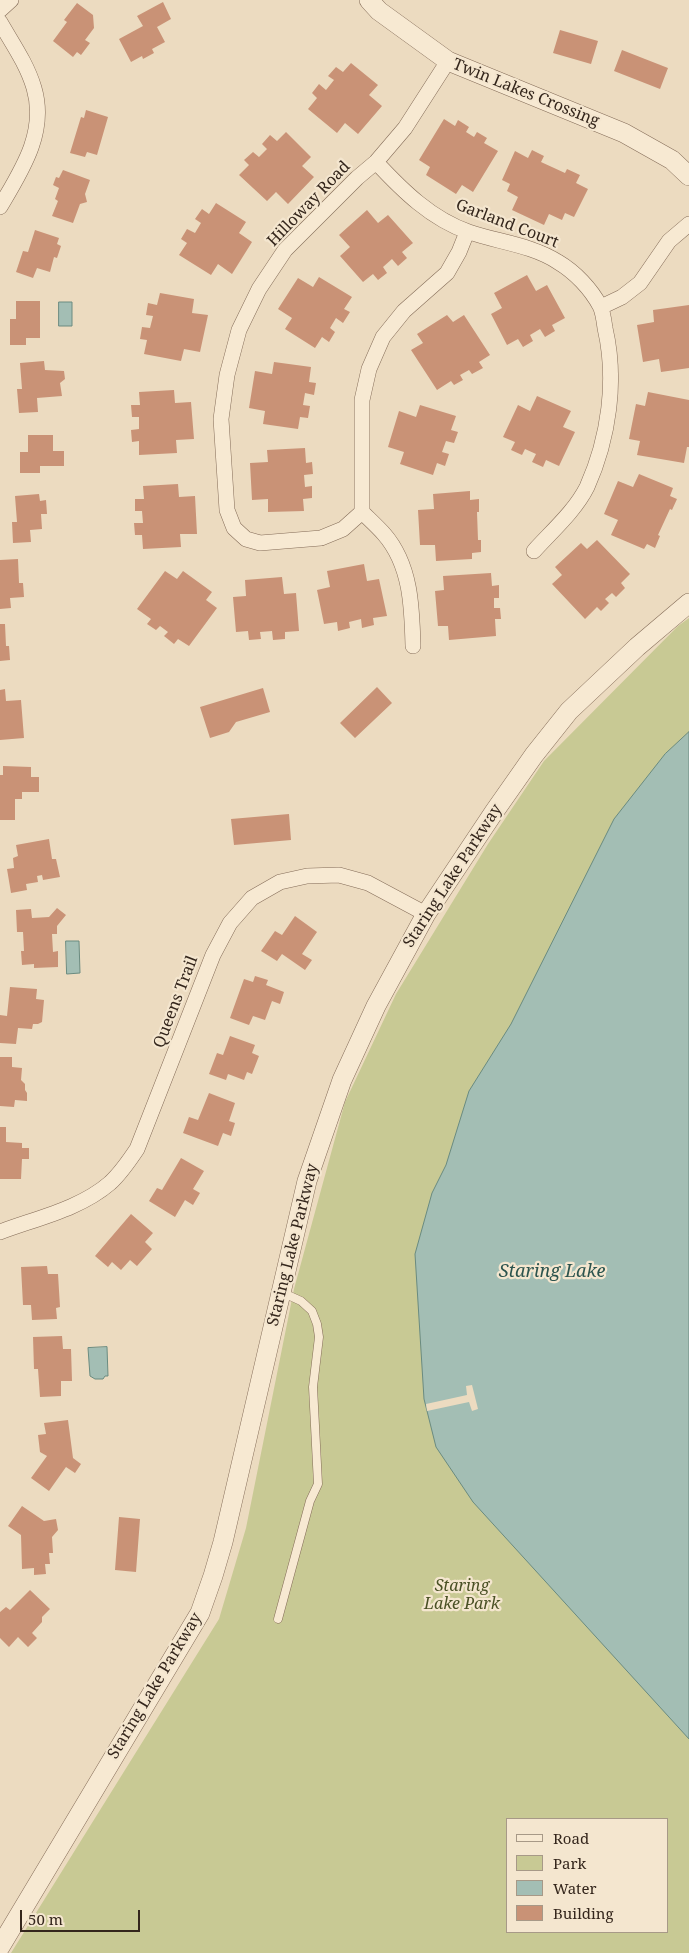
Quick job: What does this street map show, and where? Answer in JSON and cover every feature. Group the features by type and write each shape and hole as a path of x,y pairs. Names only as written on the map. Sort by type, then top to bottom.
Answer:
{"street":[{"path":"0,10 11,0"},
{"name":"Twin Lakes Crossing","path":"369,0 379,11 448,61 624,133 672,160 689,176"},
{"path":"0,22 24,62 34,88 37,112 35,136 28,156 0,206"},
{"name":"Hilloway Road","path":"362,512 343,529 321,538 260,543 246,539 234,528 227,510 221,419 226,375 239,330 259,290 285,250 356,178 376,162 405,128 448,61"},
{"name":"Garland Court","path":"376,162 403,191 433,214 467,232 528,249 558,261 574,274 600,307 607,336 612,373 609,406 596,462 586,488 573,508 534,551"},
{"path":"600,307 622,297 640,283 668,241 689,224"},
{"path":"413,646 412,605 407,579 398,556 385,535 362,512 362,400 369,369 383,337 404,312 447,272 459,252 467,232"},
{"name":"Staring Lake Parkway","path":"0,1947 200,1613 214,1576 223,1542 307,1181 342,1080 376,1006 426,914 534,755 569,712 637,647 689,602"},
{"name":"Queens Trail","path":"0,1232 73,1206 90,1197 110,1182 123,1169 137,1149 213,955 230,923 252,898 280,882 307,876 339,875 368,883 426,914"}],"lane":[{"path":"278,1619 310,1501 318,1484 313,1387 319,1337 317,1324 312,1310 301,1301 281,1292"}],"green space":[{"name":"Staring Lake Park","path":"689,618 689,1953 11,1953 219,1619 246,1528 294,1289 345,1102 396,994 488,844 544,761 678,626"}],"water":[{"path":"59,302 72,302 72,326 59,326"},
{"name":"Staring Lake","path":"689,732 689,1739 473,1502 436,1447 424,1399 415,1254 432,1193 446,1165 469,1091 511,1024 614,819 665,754"},
{"path":"66,941 79,941 80,973 67,974"},
{"path":"107,1347 108,1376 105,1376 103,1379 95,1379 90,1376 88,1348"}],"pier":[{"path":"472,1385 478,1409 472,1411 469,1402 427,1411 426,1404 467,1395 466,1386"}],"building":[{"path":"163,2 171,19 157,27 165,42 152,49 154,53 143,59 142,56 131,62 119,39 143,26 137,16"},
{"path":"77,3 93,15 94,28 85,40 90,43 81,55 77,52 73,57 53,41 67,22 64,20"},
{"path":"560,30 598,41 591,64 553,53"},
{"path":"622,50 668,68 660,89 614,71"},
{"path":"351,63 378,85 369,95 382,106 358,134 345,123 337,133 308,109 317,98 312,93 319,84 326,90 334,80 328,76 336,67 343,72"},
{"path":"86,110 108,117 97,155 87,152 85,157 70,153 81,117 84,118"},
{"path":"444,119 455,126 458,120 469,127 466,132 474,137 477,132 487,138 484,143 498,151 473,192 462,185 456,194 426,175 430,167 419,160"},
{"path":"286,132 311,157 302,166 314,177 288,204 276,192 267,201 239,175 249,165 244,160 253,152 259,157 267,149 262,144 270,135 277,141"},
{"path":"532,150 544,156 541,162 565,173 567,169 580,175 576,183 588,189 574,217 565,213 562,220 549,214 544,225 512,210 518,197 507,191 510,184 502,180 515,151 528,158"},
{"path":"63,170 90,180 85,194 87,202 80,204 73,223 52,216 58,201 55,199 59,188 53,185 56,177 59,178"},
{"path":"216,203 246,222 239,233 252,242 232,274 218,264 211,275 179,255 187,243 181,239 187,229 195,233 201,223 195,219 202,209 209,214"},
{"path":"367,210 378,223 388,215 413,243 402,252 407,258 398,266 392,259 383,267 387,273 378,280 373,274 363,282 340,256 350,247 339,235"},
{"path":"35,230 59,238 57,244 61,246 57,258 54,257 50,272 37,268 33,278 16,272 23,251 28,252"},
{"path":"527,275 536,291 547,285 565,318 552,325 555,331 545,337 540,329 530,335 533,341 523,347 518,339 507,345 491,314 502,308 494,293"},
{"path":"319,277 352,297 344,309 350,312 343,323 336,318 330,328 335,332 329,342 322,337 315,348 285,329 292,318 278,309 298,278 313,287"},
{"path":"160,293 194,299 192,313 208,315 200,352 184,349 181,361 144,354 147,340 140,339 142,327 150,328 153,316 146,315 148,303 157,305"},
{"path":"16,301 40,301 40,338 26,338 26,345 10,345 10,319 16,319"},
{"path":"689,305 689,368 661,372 659,359 643,362 637,325 654,322 653,310"},
{"path":"447,315 453,322 464,315 490,355 479,362 483,368 472,374 469,370 460,375 463,380 454,385 451,381 437,390 411,350 423,343 417,334"},
{"path":"44,361 45,370 64,371 65,379 60,383 62,396 37,398 38,412 19,413 17,389 22,389 20,363"},
{"path":"274,362 311,367 309,382 316,383 314,395 305,393 303,405 310,406 308,418 300,417 298,429 263,424 265,411 249,408 255,371 272,374"},
{"path":"174,390 175,403 191,402 194,439 176,440 177,453 139,455 139,441 132,442 131,430 139,429 139,417 132,417 131,405 140,405 139,392"},
{"path":"648,392 689,400 689,447 687,447 684,463 637,455 640,441 629,439 636,404 645,406"},
{"path":"537,396 571,411 563,427 575,432 559,466 546,460 543,467 532,462 536,454 525,449 522,455 511,450 515,442 503,437 518,405 530,411"},
{"path":"420,405 456,416 451,430 458,432 454,443 446,441 442,452 449,454 445,466 437,463 433,475 400,464 404,452 388,447 399,411 416,417"},
{"path":"28,435 53,435 53,451 64,451 64,466 40,466 40,473 20,473 20,452 28,452"},
{"path":"305,448 306,463 312,462 313,474 304,475 305,487 312,486 312,498 303,499 304,511 268,512 268,499 252,500 250,463 268,462 267,450"},
{"path":"639,474 673,488 670,496 677,499 672,510 670,509 658,535 660,536 655,548 647,544 644,549 611,535 618,520 604,514 618,481 633,487"},
{"path":"178,484 179,497 195,496 197,534 180,534 181,547 143,549 142,535 135,535 134,523 143,523 142,511 135,511 135,499 144,499 143,486"},
{"path":"470,491 470,500 479,499 479,512 477,512 478,540 481,540 481,552 472,553 472,559 436,561 435,545 420,545 418,510 434,509 433,494"},
{"path":"39,494 40,501 46,500 47,514 41,514 42,529 30,530 31,542 13,543 12,522 17,522 15,496"},
{"path":"597,540 630,574 621,583 625,588 616,597 612,593 605,599 609,603 601,611 597,607 585,619 552,584 562,575 555,567 581,543 587,549"},
{"path":"18,559 19,583 23,583 24,597 10,598 11,608 0,609 0,560"},
{"path":"364,564 367,581 379,579 387,616 373,618 374,625 362,628 361,619 349,622 350,628 338,631 337,622 324,624 317,590 330,587 327,571"},
{"path":"165,571 177,579 183,571 212,592 206,600 217,608 189,646 178,639 174,644 164,636 168,632 160,626 156,630 147,624 151,619 137,609"},
{"path":"491,573 492,586 499,585 499,598 494,598 494,608 500,608 501,619 495,619 496,636 449,640 448,626 438,626 435,591 444,590 443,576"},
{"path":"282,577 284,594 296,593 299,631 285,632 285,639 273,640 272,631 260,632 261,639 249,640 248,631 236,632 233,597 246,596 245,580"},
{"path":"0,624 5,624 6,646 9,646 10,660 0,661"},
{"path":"377,687 392,703 355,738 340,723"},
{"path":"263,688 270,712 236,722 229,732 210,738 200,707"},
{"path":"5,689 6,701 21,700 24,738 0,740 0,690"},
{"path":"3,766 31,767 31,777 39,777 39,792 22,792 22,799 15,799 15,820 0,820 0,775 3,775"},
{"path":"289,814 291,840 234,845 231,819"},
{"path":"49,839 52,859 56,859 60,877 43,880 42,875 37,876 38,882 26,884 27,890 11,893 7,869 14,868 13,858 18,856 16,845"},
{"path":"57,908 66,915 57,926 57,934 52,934 53,952 58,951 58,967 34,968 34,964 22,965 21,951 24,951 23,932 17,932 16,910 31,909 32,918 49,917"},
{"path":"295,916 317,932 302,954 312,960 305,970 282,954 277,961 261,951 275,931 282,935"},
{"path":"255,976 268,980 266,985 284,992 280,1004 272,1001 265,1020 253,1016 249,1025 230,1018 244,979 253,982"},
{"path":"10,987 37,989 36,999 44,1000 42,1022 33,1024 32,1029 18,1028 16,1044 0,1043 0,1015 7,1016"},
{"path":"230,1036 255,1045 252,1053 259,1056 252,1074 247,1072 244,1080 228,1074 226,1080 209,1074 217,1053 223,1055"},
{"path":"0,1057 12,1057 12,1067 22,1068 21,1080 25,1084 27,1101 15,1100 14,1107 0,1106"},
{"path":"209,1093 235,1103 229,1121 235,1123 231,1136 223,1133 218,1146 183,1133 189,1117 198,1120"},
{"path":"0,1127 6,1127 6,1142 22,1143 22,1148 29,1148 29,1159 22,1159 21,1179 0,1179"},
{"path":"181,1158 204,1171 193,1189 200,1193 193,1205 185,1200 175,1217 149,1201 157,1188 162,1190"},
{"path":"131,1214 153,1233 145,1242 152,1249 137,1266 130,1260 121,1270 112,1262 108,1267 95,1256"},
{"path":"47,1266 48,1274 58,1274 60,1307 56,1308 57,1319 32,1320 31,1305 23,1305 21,1267"},
{"path":"62,1336 63,1349 71,1349 72,1381 61,1381 61,1396 40,1397 38,1369 34,1369 33,1337"},
{"path":"68,1420 73,1458 81,1464 75,1473 66,1467 49,1491 31,1478 47,1456 40,1452 38,1435 46,1434 44,1423"},
{"path":"22,1506 44,1521 56,1519 58,1530 52,1537 53,1553 49,1553 50,1564 45,1564 46,1574 34,1575 34,1568 22,1569 21,1535 8,1526"},
{"path":"119,1517 140,1519 136,1572 115,1570"},
{"path":"30,1590 50,1609 42,1617 42,1622 32,1633 37,1638 28,1647 18,1637 9,1647 0,1638 0,1612 6,1607 10,1610"}]}
